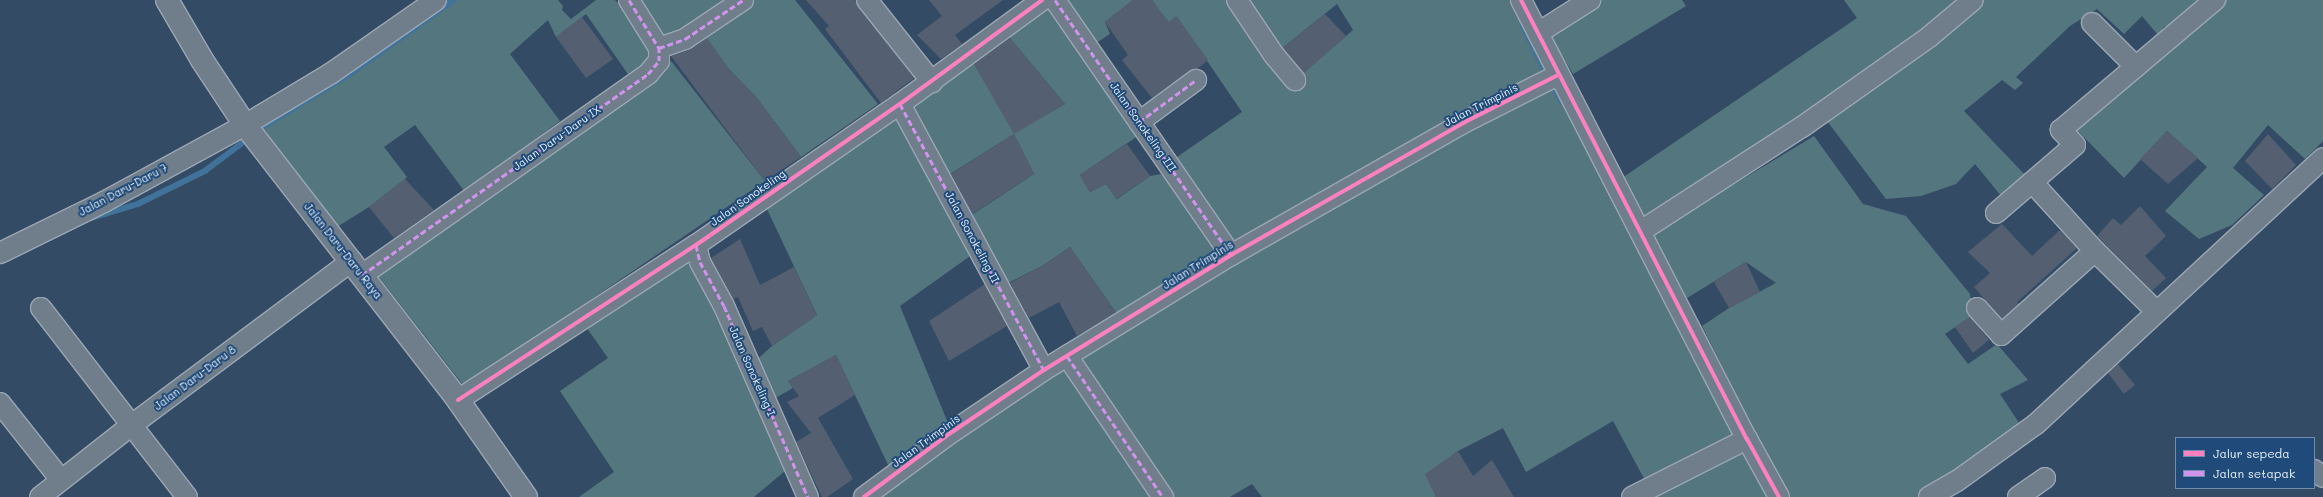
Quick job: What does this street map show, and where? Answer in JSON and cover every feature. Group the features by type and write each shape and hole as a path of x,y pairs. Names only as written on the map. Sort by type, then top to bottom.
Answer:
{"main road":[{"name":"Jalan Daru-Daru Raya","path":"167,0 202,60 245,125 458,400 526,497"}],"street":[{"name":"Jalan Daru-Daru 7","path":"0,253 104,202 245,125 330,74 436,0"},
{"path":"629,0 659,48 685,39 743,0"},
{"path":"867,0 932,82"},
{"name":"Jalan Sonokeling","path":"458,400 696,245 932,82 1042,0"},
{"name":"Jalan Sonokeling III","path":"1054,0 1230,255"},
{"path":"1237,0 1274,55 1296,80"},
{"path":"1521,0 1558,75 1641,231 1747,439 1779,497"},
{"path":"1538,33 1590,0"},
{"path":"1641,231 1802,127 1929,37 1973,0"},
{"path":"1996,213 2075,145 2062,130 2215,0"},
{"path":"2092,24 2136,67"},
{"name":"Jalan Daru-Daru IX","path":"357,268 648,74 659,61 659,48"},
{"name":"Jalan Trimpinis","path":"864,497 952,432 1044,370 1230,255 1463,123 1558,75"},
{"path":"1139,122 1196,80"},
{"name":"Jalan Sonokeling II","path":"900,104 1044,370"},
{"path":"1929,497 1956,481 2036,424 2323,158"},
{"path":"2032,182 2095,251 2156,312"},
{"name":"Jalan Sonokeling I","path":"696,245 700,262 724,306 808,497"},
{"path":"1977,308 2001,335 2095,251"},
{"name":"Jalan Daru-Daru 8","path":"40,497 133,424 357,268"},
{"path":"41,308 133,424 187,497"},
{"path":"1067,356 1163,497"},
{"path":"3,414 61,480"},
{"path":"1632,497 1747,439"},
{"path":"2315,471 2323,477"},
{"path":"2018,497 2045,478"}],"green space":[{"path":"448,0 558,0 563,6 562,10 571,19 596,0 615,0 637,23 655,55 630,77 586,14 556,37 548,20 510,54 560,121 465,192 415,125 384,147 407,177 369,207 337,227 259,126"},
{"path":"635,0 736,0 668,42"},
{"path":"752,0 795,0 878,104 801,157 757,98 729,69 703,34"},
{"path":"1048,0 1138,136 1080,175 1090,192 1106,184 1117,199 1150,176 1161,174 1231,255 1117,314 1070,247 1042,266 1008,283 970,216 1034,174 1014,134 947,176 908,109 973,62 1014,133 1065,104 1008,36"},
{"path":"1060,0 1133,0 1105,22 1110,34 1093,45"},
{"path":"1152,0 1230,0 1272,61 1295,80 1353,30 1337,4 1274,55 1237,0 1511,0 1547,74 1356,173 1358,177 1228,251 1167,164 1242,112 1177,17 1162,27 1149,14 1158,8"},
{"path":"1596,0 1682,0 1686,6 1573,74 1547,31"},
{"path":"1844,0 1963,0 1785,130 1646,221 1622,178 1857,18"},
{"path":"1983,0 2207,0 2170,32 2165,26 2158,35 2142,16 2124,34 2097,9 2070,26 2016,77 2023,83 2015,90 2002,80 1964,111 2028,178 2002,197 1975,164 1956,184 1921,196 1886,199 1824,117 1946,31"},
{"path":"2223,0 2323,0 2323,141 2305,159 2268,125 2233,168 2264,195 2232,225 2199,239 2165,211 2207,167 2167,131 2124,178 2074,127"},
{"path":"671,61 765,181 464,386 375,272"},
{"path":"1553,85 1739,436 1647,484 1613,421 1526,472 1503,428 1458,451 1426,474 1436,497 1262,497 1252,484 1230,497 1173,497 1076,361 1236,259"},
{"path":"897,113 973,254 900,306 948,423 890,469 836,355 788,381 793,388 772,400 752,364 772,346 817,315 765,205"},
{"path":"1814,136 1863,204 1906,216 1970,294 1973,315 1945,334 1968,364 1997,344 2028,380 2000,394 2023,429 1921,497 1787,497 1702,326 1729,308 1776,283 1746,262 1687,298 1652,234"},
{"path":"691,259 791,466 754,497 579,497 614,472 560,391 608,358 584,324"},
{"path":"1063,365 1152,497 874,497"},
{"path":"1744,444 1772,497 1642,497"}],"building":[{"path":"806,0 854,0 914,78 881,103 825,29 829,26"},
{"path":"929,0 1003,0 955,35 962,44 941,59 917,35 942,16"},
{"path":"1133,0 1152,0 1169,22 1176,16 1208,60 1197,69 1189,71 1152,98 1122,60 1128,55 1105,22"},
{"path":"1325,14 1346,36 1304,73 1283,48"},
{"path":"582,17 613,59 586,78 556,37"},
{"path":"707,38 729,69 757,98 801,157 765,181 671,56 689,50"},
{"path":"1010,38 1065,104 1014,134 974,64"},
{"path":"2167,131 2198,158 2168,184 2140,159"},
{"path":"1014,134 1034,174 972,214 951,174"},
{"path":"2268,134 2296,165 2272,189 2245,161"},
{"path":"1127,144 1150,176 1116,199 1106,184 1090,192 1080,175"},
{"path":"405,179 434,210 394,238 369,207"},
{"path":"2140,206 2166,236 2145,256 2166,278 2152,291 2097,236 2113,218 2121,225"},
{"path":"2002,224 2032,256 2060,230 2077,248 2017,302 2019,304 2002,319 1974,287 1990,273 1968,252"},
{"path":"740,239 760,285 794,267 817,315 772,346 762,327 753,331 738,297 733,299 711,258"},
{"path":"1070,247 1116,313 1077,336 1059,302 1029,318 1010,283 1042,266"},
{"path":"1746,262 1760,292 1729,308 1714,282"},
{"path":"985,284 1007,326 949,361 929,321"},
{"path":"1970,317 1989,340 1973,353 1955,327"},
{"path":"836,355 855,395 818,418 853,479 827,497 822,497 796,442 811,433 787,402 799,396 788,381"},
{"path":"2118,364 2135,385 2124,394 2108,373"},
{"path":"1458,451 1473,476 1492,460 1514,497 1436,497 1425,474"}],"waterway":[{"path":"265,126 353,72 454,0"},
{"path":"1523,25 1547,74"},
{"path":"1550,87 1553,85 1562,101"},
{"path":"92,218 138,204 205,171 241,144"}],"marked path":[{"path":"629,0 659,48"},
{"path":"659,48 685,39 743,0"},
{"path":"1055,0 1231,255"},
{"path":"362,275 648,74 659,61 659,48"},
{"path":"1139,122 1196,80"},
{"path":"900,104 1044,370"},
{"path":"696,245 700,262 724,306 808,497"},
{"path":"1067,356 1163,497"}],"cycle path":[{"path":"458,400 696,245 900,104 1042,0"},
{"path":"1521,0 1747,439 1779,497"},
{"path":"864,497 952,432 1044,370 1231,255 1463,123 1558,75"}]}
